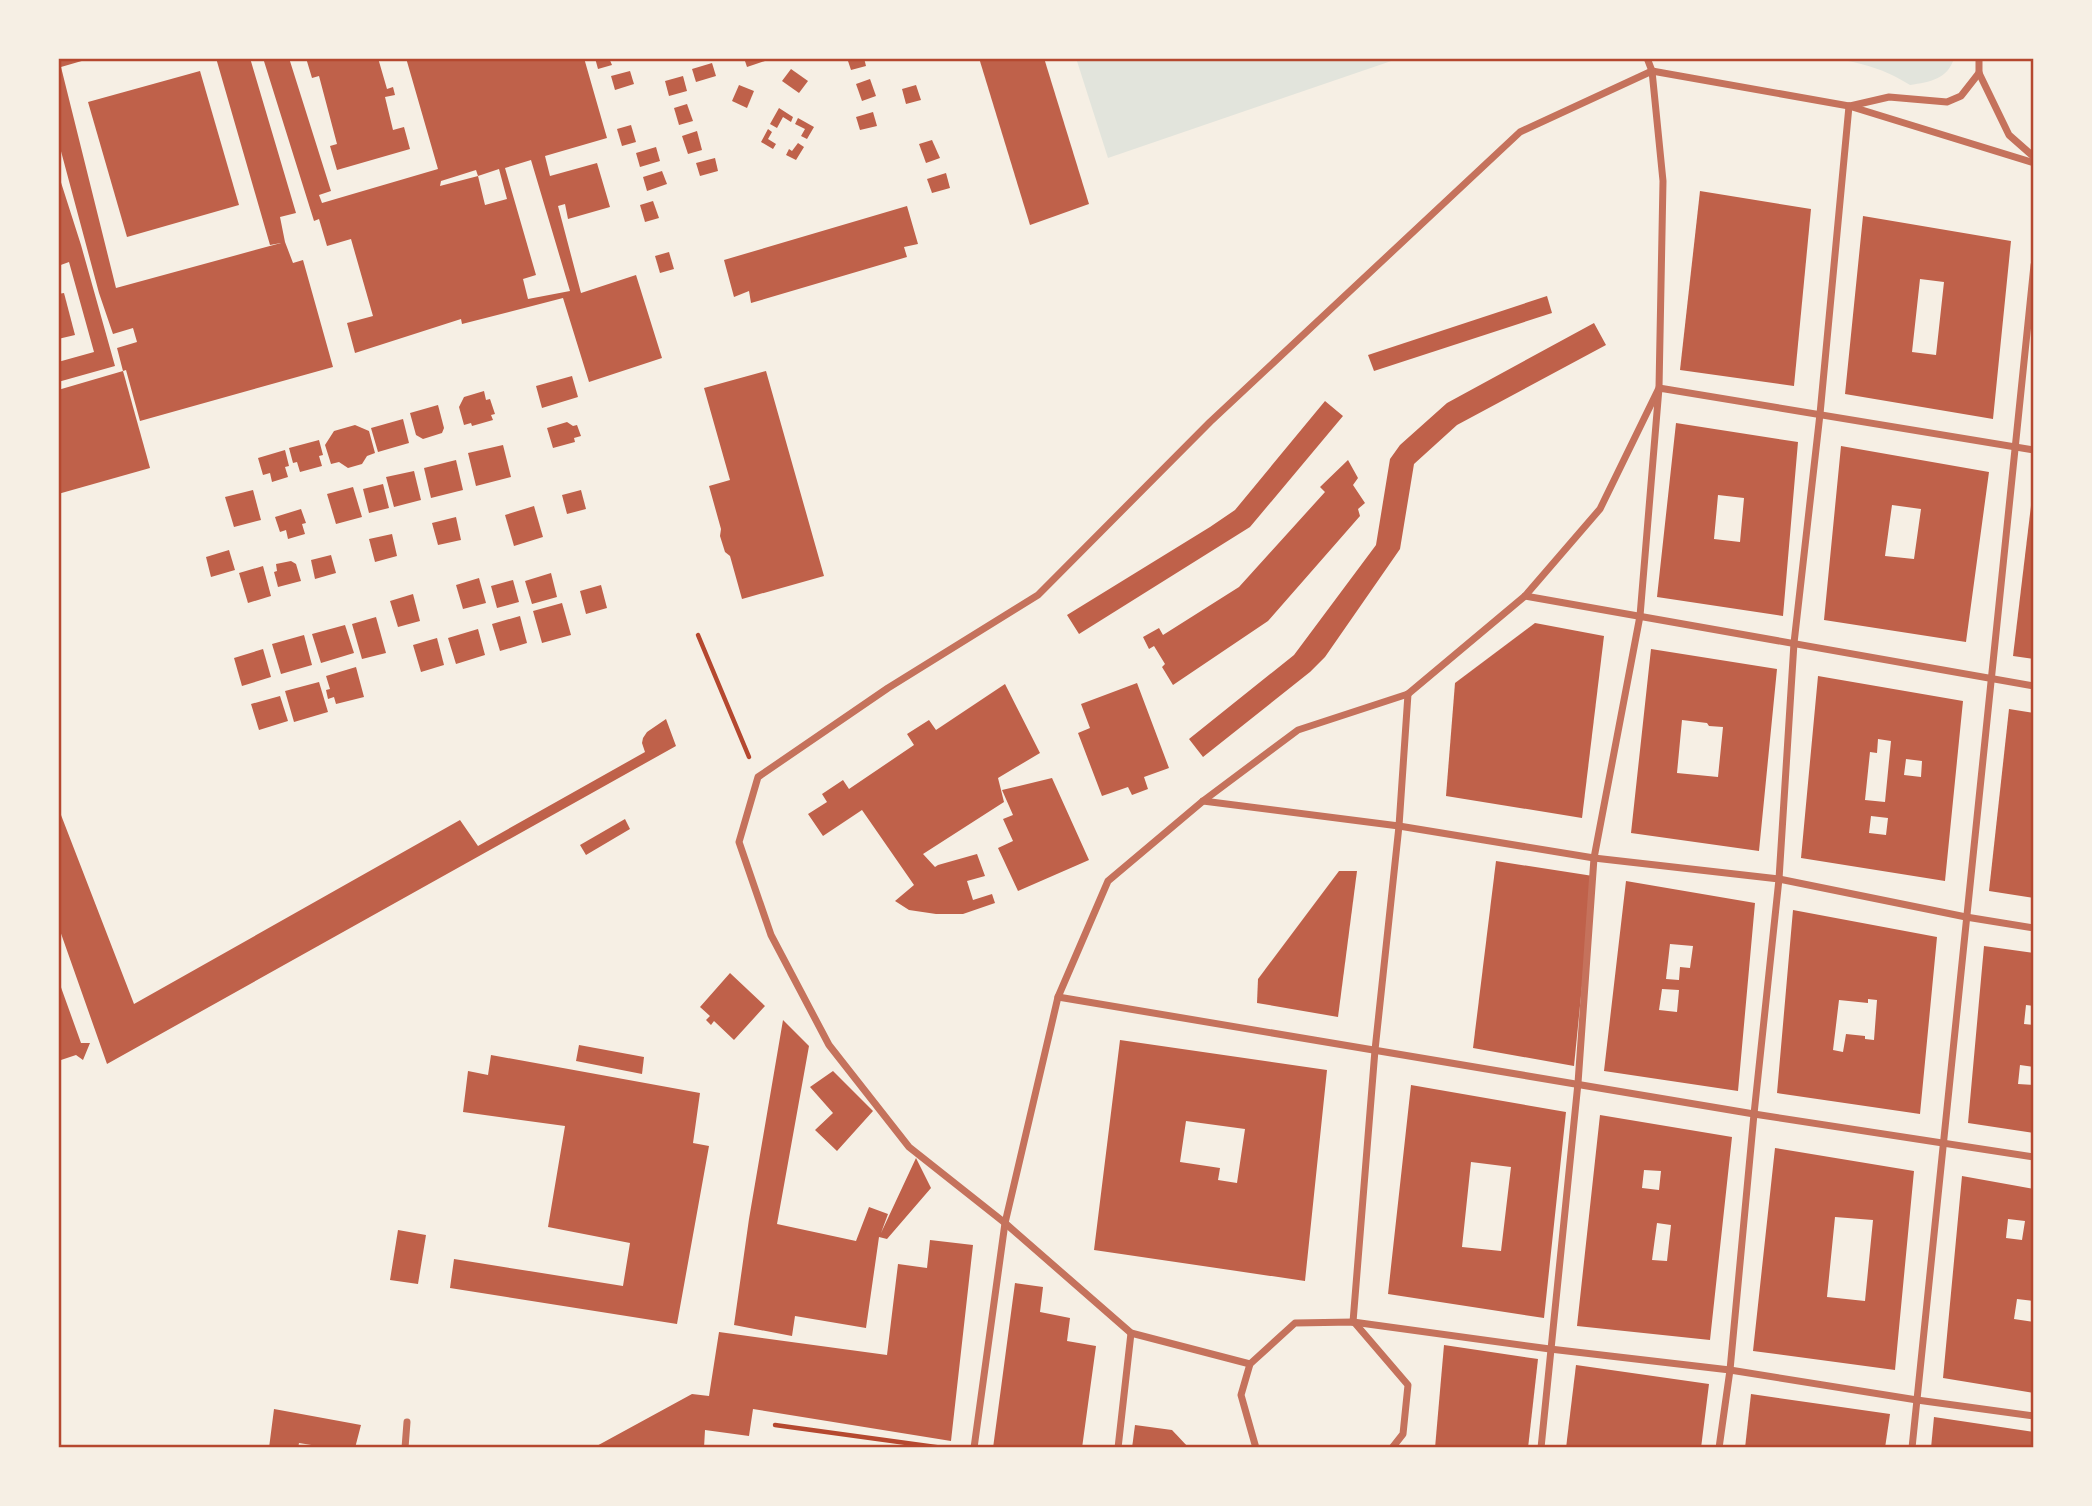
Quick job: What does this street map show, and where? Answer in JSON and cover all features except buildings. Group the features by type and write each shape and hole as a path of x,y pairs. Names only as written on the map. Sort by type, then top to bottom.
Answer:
{"street":[{"path":"1541,1448 1578,1083 1594,858 1640,616 1658,388 1663,181 1651,71 1647,58"},
{"path":"1979,58 1979,73 2009,135 2034,157"},
{"path":"1250,1364 1131,1333 1005,1223 909,1147 829,1045 771,935 739,842 758,777 888,688 1038,595 1210,422 1520,132 1651,71 1849,106 2034,163"},
{"path":"1849,106 1889,97 1947,102 1961,96 1979,73"},
{"path":"1719,1448 1730,1370 1779,879 1794,643 1820,414 1849,106"},
{"path":"1912,1448 2034,265"},
{"path":"1658,388 2034,450"},
{"path":"974,1448 1005,1223 1058,997 1108,881 1203,802 1297,730 1408,694 1525,596 1600,509 1658,388"},
{"path":"1525,596 2034,686"},
{"path":"1392,1448 1404,1434 1408,1385 1353,1322 1376,1050 1399,826 1408,694"},
{"path":"1203,802 1399,826 1594,858 1779,879 2034,928"},
{"path":"1058,997 1754,1114 2034,1157"},
{"path":"1256,1448 1241,1395 1250,1364 1295,1323 1353,1322 1730,1370 2034,1416"},
{"path":"1118,1448 1131,1333"},
{"path":"405,1448 407,1422"}],"path":[{"path":"698,635 758,777"},
{"path":"775,1425 943,1448"}],"shaded area":[{"path":"1076,58 1400,58 1108,158"},
{"path":"1833,58 1954,58 1943,75 1931,81 1910,85 1873,67"}]}
